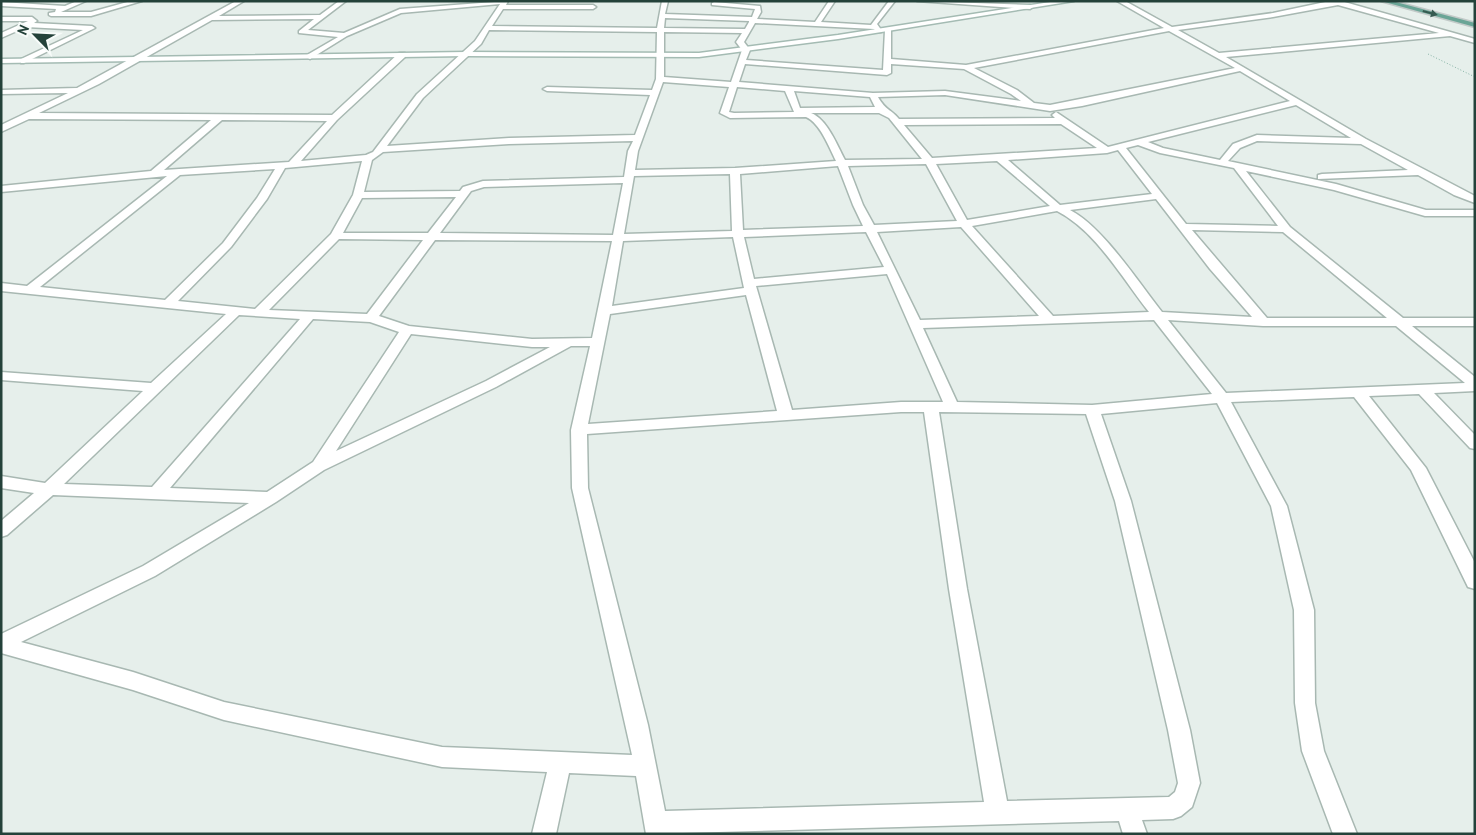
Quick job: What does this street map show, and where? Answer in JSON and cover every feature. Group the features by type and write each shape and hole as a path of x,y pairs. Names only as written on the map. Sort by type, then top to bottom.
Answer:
{"main road":[{"path":"1414,1 1475,17"},
{"path":"1384,2 1475,25"}],"street":[{"path":"22,5 33,1"},
{"path":"2,35 83,1"},
{"path":"51,14 92,14 140,1"},
{"path":"1,129 80,90 241,1"},
{"path":"343,1 301,32 345,35"},
{"path":"816,25 832,1"},
{"path":"877,29 876,19 892,1"},
{"path":"920,1 993,3 1030,7"},
{"path":"488,28 581,30 663,16 753,20 888,30 1071,1"},
{"path":"1120,1 1218,55 1363,141 1475,200"},
{"path":"886,61 966,66 1169,29 1272,15 1336,2 1475,41"},
{"path":"1,189 154,174 287,166 368,158 376,154 420,96 478,42 503,3"},
{"path":"310,57 345,35 400,11 503,3 596,4"},
{"path":"1,4 65,8"},
{"path":"589,15 596,4"},
{"path":"714,4 758,7 740,42 746,50"},
{"path":"1357,8 1372,5"},
{"path":"663,16 746,31"},
{"path":"663,16 662,56 658,86 633,151 604,311 579,430 580,488 637,725 657,828 998,812 1173,808 1184,799 1189,783 1179,730 1123,500 1092,410"},
{"path":"209,18 320,17"},
{"path":"1,19 38,19"},
{"path":"581,30 585,22"},
{"path":"24,61 92,28 25,25"},
{"path":"1,61 466,54 662,56 726,53 877,29"},
{"path":"887,84 888,30"},
{"path":"1218,55 1401,40 1450,34"},
{"path":"746,50 724,113 728,115 881,110 892,116 928,161 964,224 1050,320"},
{"path":"168,304 227,245 287,166 334,118 402,55"},
{"path":"743,62 1050,108 1082,104 1241,69"},
{"path":"966,66 1014,92 1032,106"},
{"path":"547,89 735,83 873,95 887,84"},
{"path":"788,88 803,112 814,117 830,140 842,163 858,205 891,270 952,407"},
{"path":"1,92 80,90"},
{"path":"873,95 881,110"},
{"path":"371,318 462,194 467,189 483,184 1107,150 1297,102"},
{"path":"1050,108 1063,122 1107,150"},
{"path":"26,116 334,118"},
{"path":"154,174 220,117"},
{"path":"897,122 1063,122"},
{"path":"1222,163 1233,148 1241,142 1257,138 1275,137 1363,141"},
{"path":"380,149 498,141 638,138"},
{"path":"1139,142 1160,150 1336,187 1425,213 1475,213"},
{"path":"1120,148 1262,322"},
{"path":"999,157 1058,208 1076,217 1091,230 1222,398 1279,506 1304,610 1305,704 1313,751 1345,834"},
{"path":"258,314 336,236 358,195 368,158"},
{"path":"1237,166 1286,229 1398,320 1475,386"},
{"path":"735,171 738,232 750,287 786,416"},
{"path":"29,290 178,172"},
{"path":"1287,176 1331,178 1421,172"},
{"path":"358,195 462,194"},
{"path":"336,236 618,238 964,224 1058,208 1158,196"},
{"path":"1183,227 1286,229"},
{"path":"604,311 750,287 891,270"},
{"path":"1,286 258,314 371,318 407,330 532,343 598,342"},
{"path":"1,531 49,489 236,311"},
{"path":"157,493 309,316"},
{"path":"915,324 1158,316 1262,322 1398,320 1475,322"},
{"path":"318,466 407,330"},
{"path":"1,644 149,571 270,498 318,466 491,384 568,343"},
{"path":"1,376 155,388"},
{"path":"579,430 901,407 1092,410 1222,398 1475,386"},
{"path":"1422,389 1475,444"},
{"path":"1358,392 1418,468 1475,582"},
{"path":"931,407 958,589 998,812"},
{"path":"1,482 49,489 270,498"},
{"path":"1,644 133,681 224,711 442,757 644,766"},
{"path":"544,834 560,762"},
{"path":"1128,809 1135,834"}],"path":[{"path":"1401,40 1475,77"}]}
